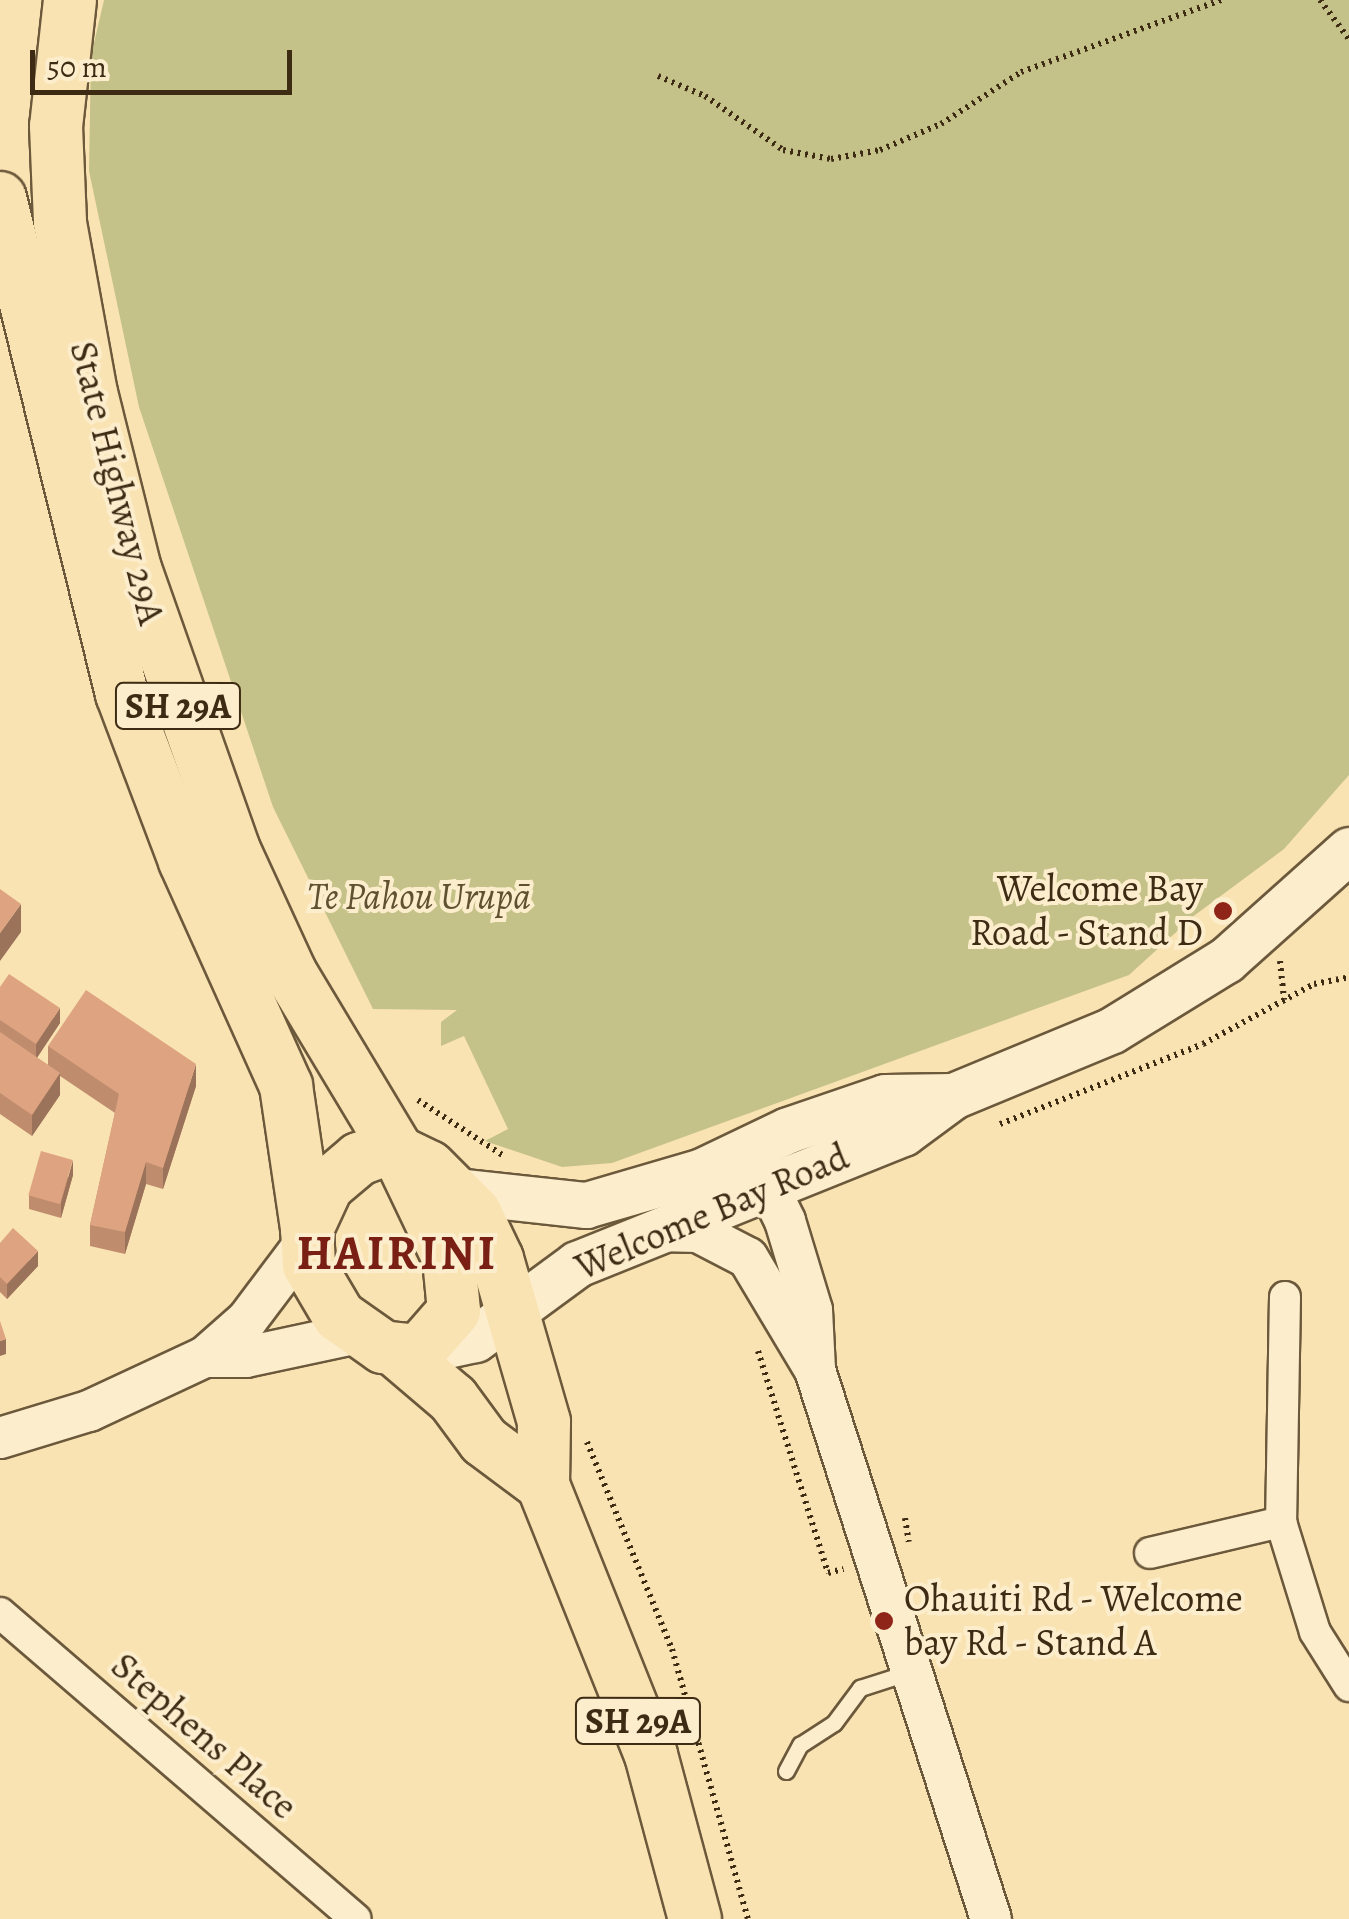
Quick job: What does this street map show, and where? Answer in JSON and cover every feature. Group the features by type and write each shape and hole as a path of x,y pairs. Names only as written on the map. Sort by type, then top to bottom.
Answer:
{"highway":[{"name":"State Highway 29A","path":"70,0 56,126 60,223 91,392 135,570 176,699 241,866 334,1054 398,1152"},
{"name":"State Highway 29A","path":"0,198 122,694 185,861 286,1086 306,1236"},
{"name":"SH 29A","path":"398,1152 457,1191 497,1259 544,1422 544,1485 651,1755 694,1919"},
{"name":"SH 29A","path":"390,1345 448,1324 455,1278 398,1152"},
{"path":"306,1236 338,1174 370,1155 398,1152"},
{"name":"SH 29A","path":"306,1236 317,1287 453,1399 484,1441 544,1485"}],"main road":[{"name":"Welcome Bay Road","path":"390,1345 462,1345 577,1264 903,1133 954,1096 1058,1056 1174,996 1343,870"},
{"name":"Welcome Bay Road","path":"457,1191 586,1204 718,1165 788,1130 884,1097 954,1096"}],"street":[{"path":"718,1165 747,1170 768,1186 812,1310 815,1370"},
{"path":"658,1231 698,1232 748,1258 815,1370 991,1919"},
{"path":"0,1438 90,1411 205,1358 247,1320 306,1236"},
{"path":"1286,1296 1281,1522 1315,1632 1349,1686"},
{"path":"205,1358 390,1345"},
{"path":"1150,1554 1281,1522"},
{"name":"Stephens Place","path":"0,1613 342,1915"}],"lane":[{"path":"786,1770 800,1746 834,1723 860,1688 914,1671"}],"path":[{"path":"658,76 706,96 783,150 832,159 880,150 941,124 1021,72 1220,0"},
{"path":"1320,0 1349,40"},
{"path":"990,1127 1203,1044 1314,984 1349,977"},
{"path":"407,1087 447,1122 511,1160"},
{"path":"752,1331 828,1573 840,1570"},
{"path":"584,1434 672,1649 748,1919"},
{"path":"900,1545 913,1540 901,1504"}],"green space":[{"name":"Te Pahou Urupā","path":"104,0 1349,0 1349,775 1284,849 1195,915 1129,975 612,1163 562,1167 485,1141 508,1129 464,1036 441,1046 441,1022 457,1010 373,1009 273,807 139,407 89,171 91,56"}],"building":[{"path":"0,889 21,904 0,933"},
{"path":"9,974 60,1008 36,1044 0,1020 0,987"},
{"path":"86,990 196,1064 163,1168 146,1162 125,1232 90,1225 119,1094 48,1046"},
{"path":"0,1032 60,1073 32,1115 0,1093"},
{"path":"41,1151 73,1160 60,1204 28,1195"},
{"path":"13,1228 38,1251 7,1284 0,1277 0,1243"}],"place":[{"name":"Welcome Bay Road - Stand D","path":"1223,911"},
{"name":"Ohauiti Rd - Welcome bay Rd - Stand A","path":"884,1621"}],"district":[{"name":"HAIRINI","path":"397,1254"}]}
